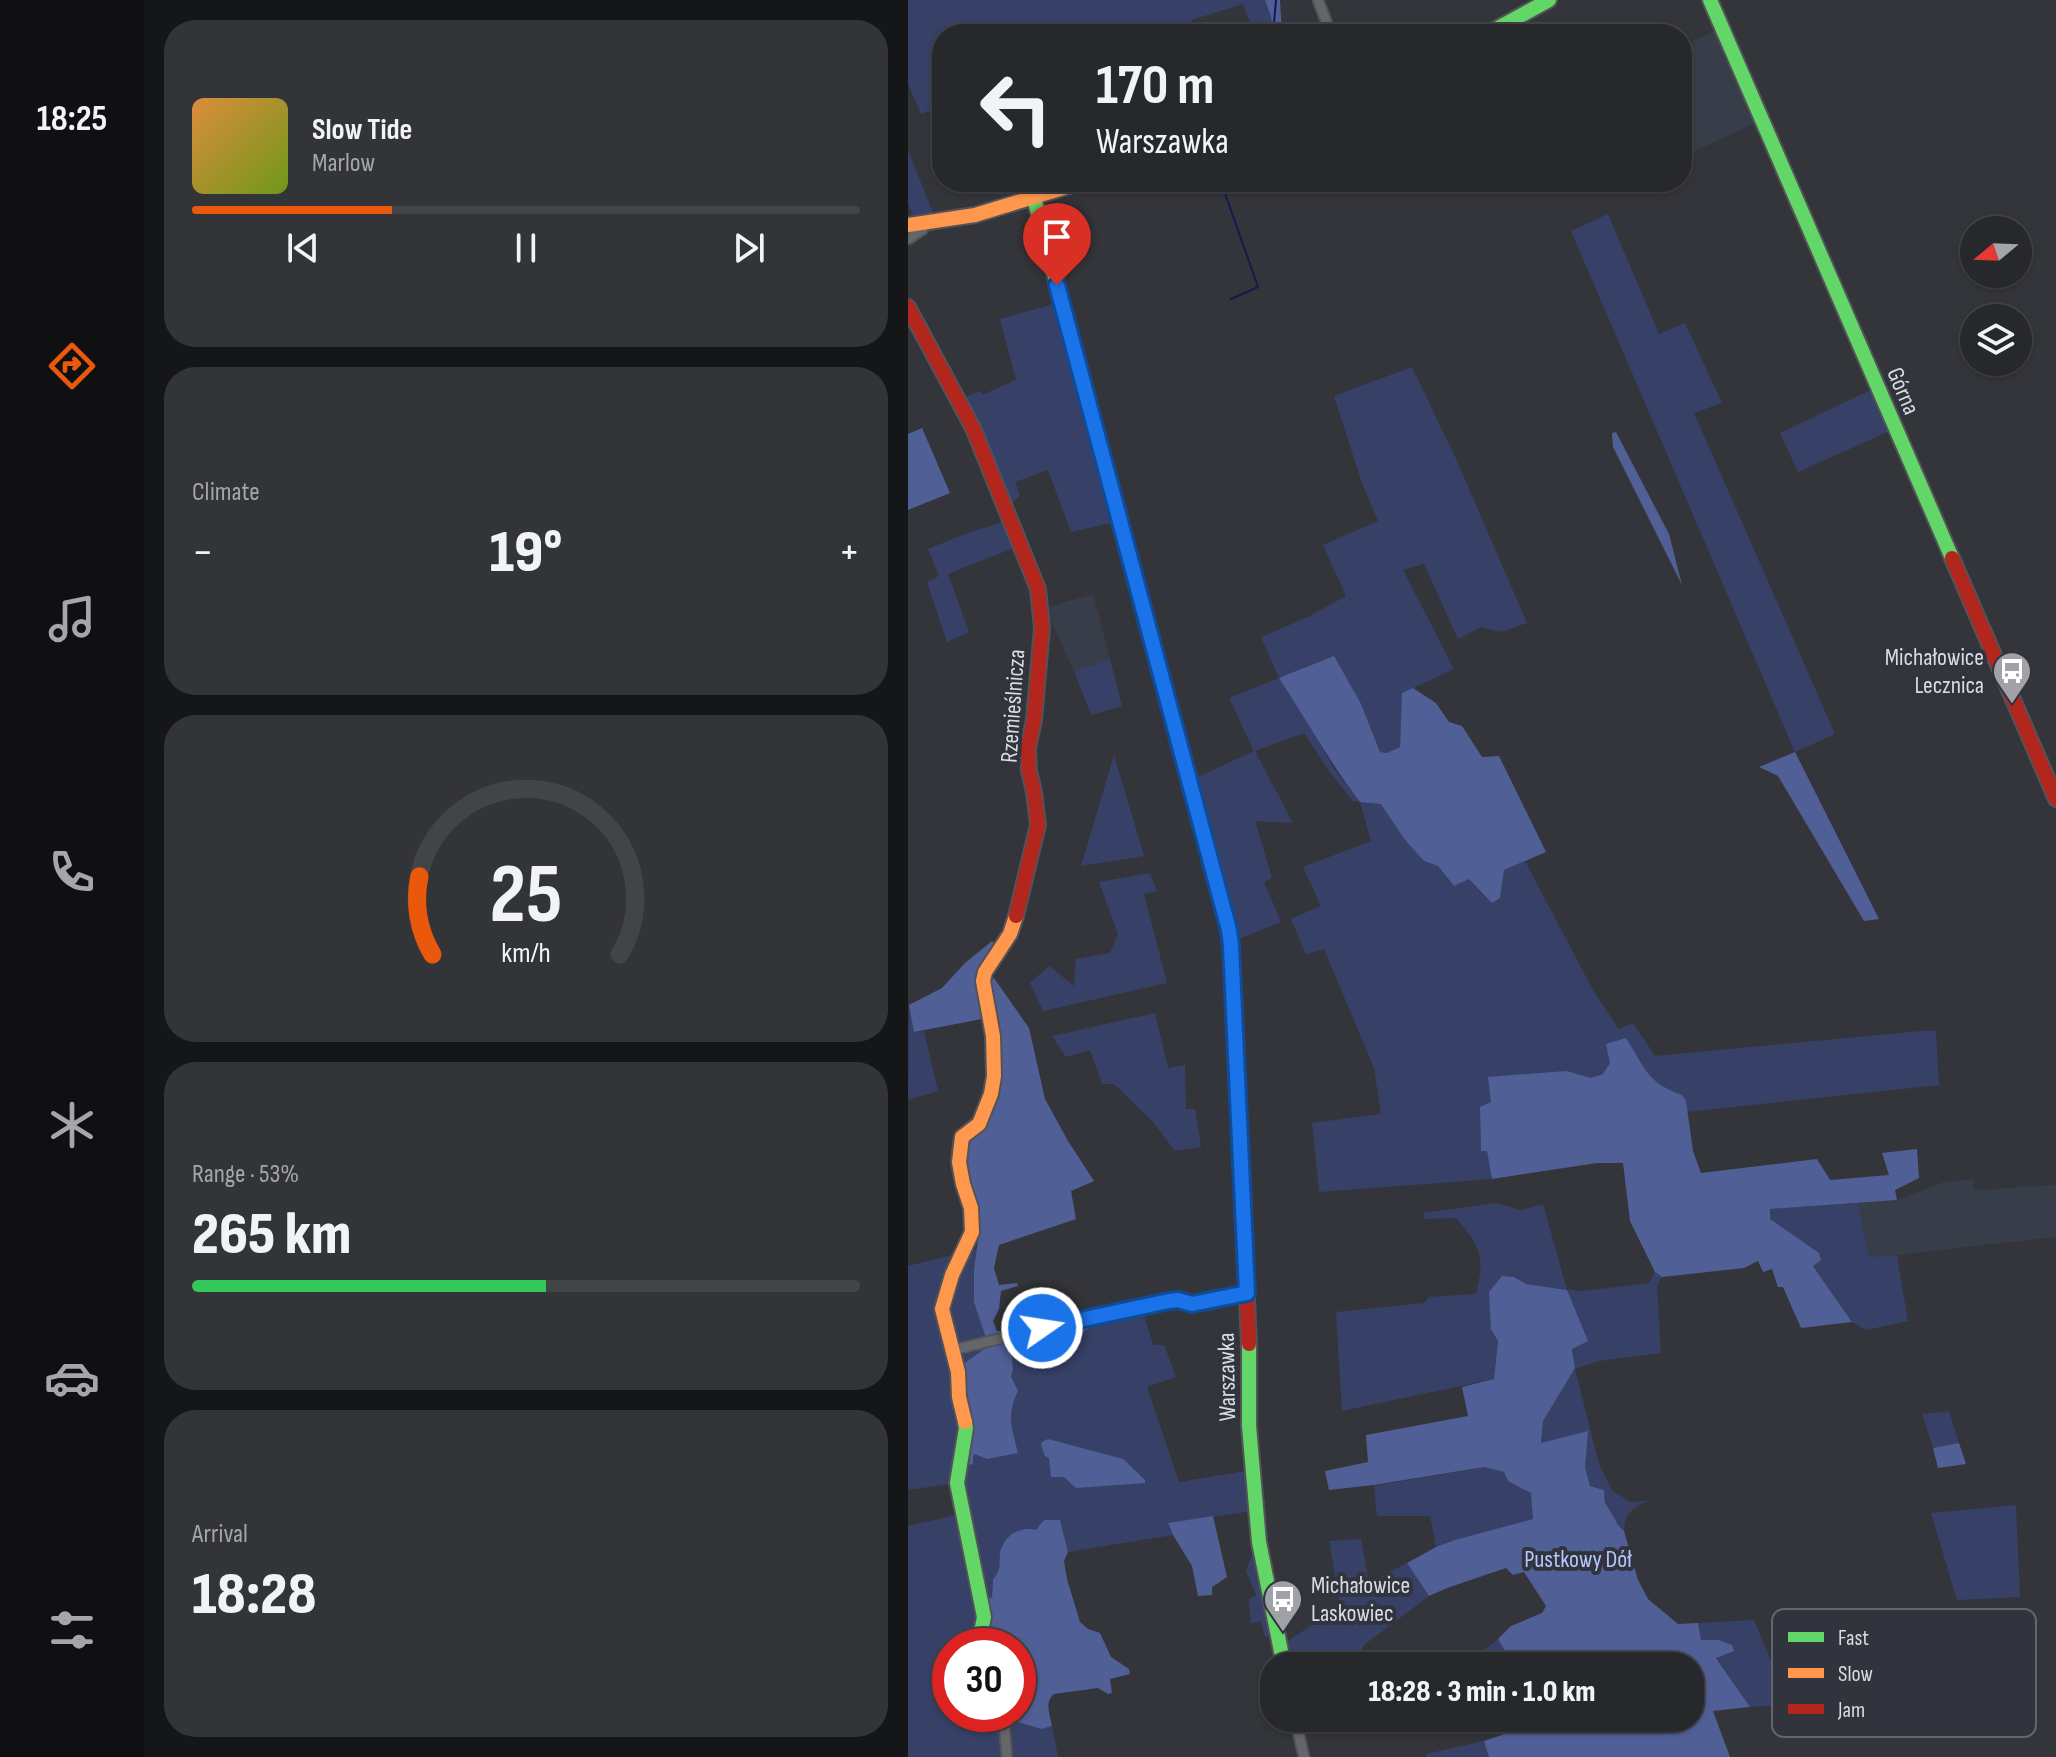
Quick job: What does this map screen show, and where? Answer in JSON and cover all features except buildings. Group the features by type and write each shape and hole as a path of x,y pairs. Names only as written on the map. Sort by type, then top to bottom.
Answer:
{"street":[{"path":"1318,0 1327,24"},
{"path":"1505,24 1549,0"},
{"name":"Górna","path":"1710,0 2055,794"},
{"path":"915,224 974,216 1052,192"},
{"name":"Warszawka","path":"1034,198 1229,930 1247,1293 1249,1426 1262,1561 1281,1652"},
{"path":"908,239 923,229 915,224"},
{"name":"Rzemieślnicza","path":"908,307 987,460 1038,589 1042,628 1034,720 1028,748 1038,825 1010,934 985,972 983,981 993,1036 994,1076 991,1094 979,1124 962,1137 959,1162 971,1208 972,1232 952,1275 942,1309 953,1350"},
{"path":"982,1628 984,1617 957,1483 966,1428 953,1350 1133,1308 1178,1300 1192,1304 1247,1293"},
{"path":"1005,1732 1007,1757"},
{"path":"1298,1732 1304,1757"}],"shaded area":[{"path":"908,0 1265,0 1271,17 1272,24 1251,24 1243,4 1191,20 1192,24 1150,24 1149,21 1142,24 932,24 932,110 921,114 908,84"},
{"path":"1714,31 1755,123 1692,152 1692,41"},
{"path":"908,150 933,213 913,216 908,203"},
{"path":"1608,214 1659,334 1685,323 1722,403 1694,413 1835,734 1795,752 1571,231"},
{"path":"1054,304 1110,523 1071,532 1048,470 1015,482 1020,496 1013,502 1013,518 962,398 980,391 982,395 1016,380 1000,319"},
{"path":"1412,367 1457,461 1527,623 1501,632 1481,627 1458,639 1424,564 1403,570 1454,669 1402,693 1400,747 1387,753 1380,752 1361,704 1311,727 1335,770 1360,802 1353,801 1304,733 1255,751 1293,823 1255,821 1272,878 1264,882 1281,922 1239,939 1214,859 1198,777 1254,751 1229,698 1279,678 1261,637 1308,617 1346,596 1323,545 1378,521 1362,483 1334,396"},
{"path":"1873,389 1890,431 1798,472 1780,433"},
{"path":"1006,521 1016,547 948,574 969,632 947,642 927,582 939,576 928,549"},
{"path":"1093,594 1110,659 1074,671 1045,608"},
{"path":"1110,659 1122,706 1091,715 1074,671"},
{"path":"1114,755 1144,856 1081,866"},
{"path":"1360,802 1381,803 1405,840 1424,861 1438,866 1454,886 1469,879 1500,898 1504,870 1525,861 1594,992 1619,1029 1633,1023 1655,1056 1936,1031 1939,1085 1687,1112 1682,1096 1610,1063 1603,1074 1591,1078 1567,1071 1480,1108 1481,1151 1487,1151 1492,1179 1319,1192 1312,1123 1381,1114 1374,1068 1324,949 1306,955 1291,919 1321,906 1303,867 1371,841"},
{"path":"1150,873 1157,891 1144,894 1167,983 1043,1011 1030,983 1049,966 1074,986 1076,959 1110,953 1118,934 1099,882"},
{"path":"909,1004 914,1032 924,1031 938,1091 908,1100"},
{"path":"1155,1013 1168,1068 1185,1065 1186,1109 1195,1109 1201,1147 1175,1151 1153,1122 1114,1084 1102,1084 1090,1050 1066,1057 1052,1036"},
{"path":"1973,1179 1974,1190 2056,1185 2056,1237 1869,1257 1858,1203 1897,1200 1944,1182"},
{"path":"1496,1203 1522,1210 1543,1204 1567,1290 1526,1284 1514,1277 1498,1340 1494,1379 1342,1411 1336,1312 1424,1303 1429,1297 1476,1294 1480,1261 1471,1237 1456,1218 1425,1219 1423,1213"},
{"path":"1858,1203 1869,1257 1897,1255 1908,1321 1866,1330 1852,1322 1813,1265 1770,1219 1770,1209"},
{"path":"977,1249 974,1270 988,1344 962,1366 973,1456 1018,1453 1011,1422 1018,1391 1011,1375 1011,1346 1040,1350 1089,1321 1142,1308 1153,1345 1164,1345 1176,1377 1147,1387 1179,1482 1245,1471 1246,1413 1272,1635 1265,1637 1261,1621 1251,1624 1249,1599 1256,1595 1246,1571 1252,1556 1247,1512 1168,1523 1173,1535 1068,1552 1060,1520 1002,1546 1000,1572 993,1579 986,1628 932,1628 932,1732 1036,1732 1036,1728 1052,1726 1058,1757 908,1757 908,1526 961,1514 956,1483 908,1490 908,1266"},
{"path":"1655,1272 1662,1277 1657,1285 1661,1353 1599,1361 1575,1369 1599,1464 1612,1490 1630,1502 1647,1501 1630,1512 1624,1531 1610,1512 1604,1490 1590,1486 1585,1467 1541,1443 1543,1421 1575,1368 1567,1290 1649,1283"},
{"path":"1949,1411 1959,1443 1933,1448 1922,1414"},
{"path":"1484,1467 1505,1472 1587,1511 1527,1521 1436,1547 1430,1516 1377,1516 1374,1486"},
{"path":"2016,1505 2020,1597 1957,1600 1931,1513"},
{"path":"1361,1539 1369,1583 1407,1563 1429,1596 1365,1644 1360,1652 1287,1652 1285,1643 1340,1606 1329,1541"},
{"path":"1754,1620 1772,1663 1772,1705 1750,1707 1716,1657 1717,1640 1701,1640 1698,1623"},
{"path":"1498,1639 1506,1652 1479,1652"},
{"path":"1484,1741 1489,1757 1427,1757 1426,1754"}],"green space":[{"path":"1265,0 1280,0 1281,24 1272,24"},
{"path":"922,428 950,493 908,510 908,434"},
{"path":"1616,432 1669,534 1682,585 1613,447 1612,433"},
{"path":"1334,656 1361,704 1380,752 1387,753 1400,747 1402,693 1413,688 1436,703 1449,722 1462,726 1482,757 1499,756 1546,852 1504,870 1500,898 1492,903 1469,879 1454,886 1438,866 1424,861 1405,840 1381,804 1360,802 1338,772 1279,678"},
{"path":"1795,752 1879,919 1864,921 1778,776 1759,767"},
{"path":"992,941 998,948 983,971 987,1018 914,1032 909,1005 942,988 965,963"},
{"path":"994,978 1029,1028 1045,1099 1094,1181 1071,1191 1076,1219 999,1245 994,1268 999,1285 1017,1283 1018,1286 1001,1291 999,1309 993,1321 997,1331 1011,1331 1016,1336 1089,1321 1090,1328 1045,1350 1011,1346 1011,1376 1018,1391 1011,1422 1018,1453 987,1459 975,1454 973,1464 963,1466 961,1366 988,1344 974,1302 978,1240 963,1141 996,1094 988,984"},
{"path":"1626,1038 1654,1080 1682,1095 1686,1101 1693,1151 1701,1173 1817,1159 1830,1180 1889,1175 1882,1153 1917,1149 1919,1178 1895,1190 1897,1200 1770,1209 1770,1219 1819,1253 1821,1260 1813,1266 1852,1322 1801,1328 1783,1287 1778,1287 1772,1269 1763,1272 1758,1261 1744,1268 1662,1277 1655,1272 1630,1221 1623,1163 1597,1163 1492,1179 1487,1151 1481,1151 1480,1107 1491,1102 1488,1077 1567,1071 1591,1078 1603,1074 1610,1063 1606,1044"},
{"name":"Pustkowy Dół","path":"1502,1276 1514,1277 1526,1284 1567,1290 1588,1341 1572,1349 1575,1368 1543,1421 1541,1443 1588,1431 1585,1467 1590,1486 1604,1490 1605,1502 1624,1531 1638,1580 1648,1599 1678,1624 1698,1623 1701,1640 1718,1640 1732,1645 1734,1651 1716,1658 1750,1707 1713,1711 1730,1757 1489,1757 1484,1741 1511,1732 1704,1732 1704,1652 1506,1652 1498,1639 1511,1626 1542,1613 1546,1606 1524,1572 1513,1575 1506,1568 1429,1596 1407,1563 1455,1540 1533,1519 1531,1493 1508,1481 1504,1472 1484,1467 1329,1490 1325,1471 1368,1462 1366,1435 1468,1416 1462,1387 1494,1379 1498,1341 1491,1329 1489,1292"},
{"path":"1048,1439 1123,1459 1145,1483 1076,1488 1064,1477 1051,1477 1049,1458 1041,1445"},
{"path":"1959,1443 1966,1464 1938,1468 1933,1448"},
{"path":"1213,1516 1227,1577 1212,1587 1212,1595 1198,1596 1192,1566 1168,1523"},
{"path":"1044,1520 1060,1520 1068,1552 1064,1561 1067,1579 1080,1622 1100,1633 1111,1657 1129,1669 1130,1674 1110,1679 1112,1693 1098,1688 1054,1694 1048,1705 1052,1726 1041,1729 1036,1728 1036,1628 985,1628 987,1599 992,1597 993,1579 999,1570 1004,1542 1016,1532 1036,1530"}],"waterway":[{"path":"1274,24 1276,0"},
{"path":"1225,192 1258,287 1231,299"}],"traffic: fast":[{"path":"1505,24 1549,0"},
{"path":"1710,0 1952,558"},
{"path":"1034,198 1200,821"},
{"path":"1249,1344 1249,1426 1259,1542 1281,1652"},
{"path":"965,1422 957,1483 984,1617 982,1628"}],"traffic: slow":[{"path":"908,225 975,215 1050,192"},
{"path":"965,1422 959,1397 958,1372 942,1309 952,1275 972,1232 971,1208 959,1162 962,1137 979,1124 991,1094 994,1076 993,1036 983,981 985,972 1010,934 1016,916"}],"traffic: jam":[{"path":"908,307 973,428 1038,589 1042,628 1034,720 1028,748 1038,825 1016,916"},
{"path":"1952,558 2056,799"},
{"path":"1200,821 1231,946 1249,1344"}],"place":[{"name":"Michałowice Lecznica","path":"2012,705"},
{"name":"Michałowice Laskowiec","path":"1283,1633"}],"route":[{"path":"1042,1328 1169,1301 1192,1304 1247,1293 1229,930 1057,285"}]}
